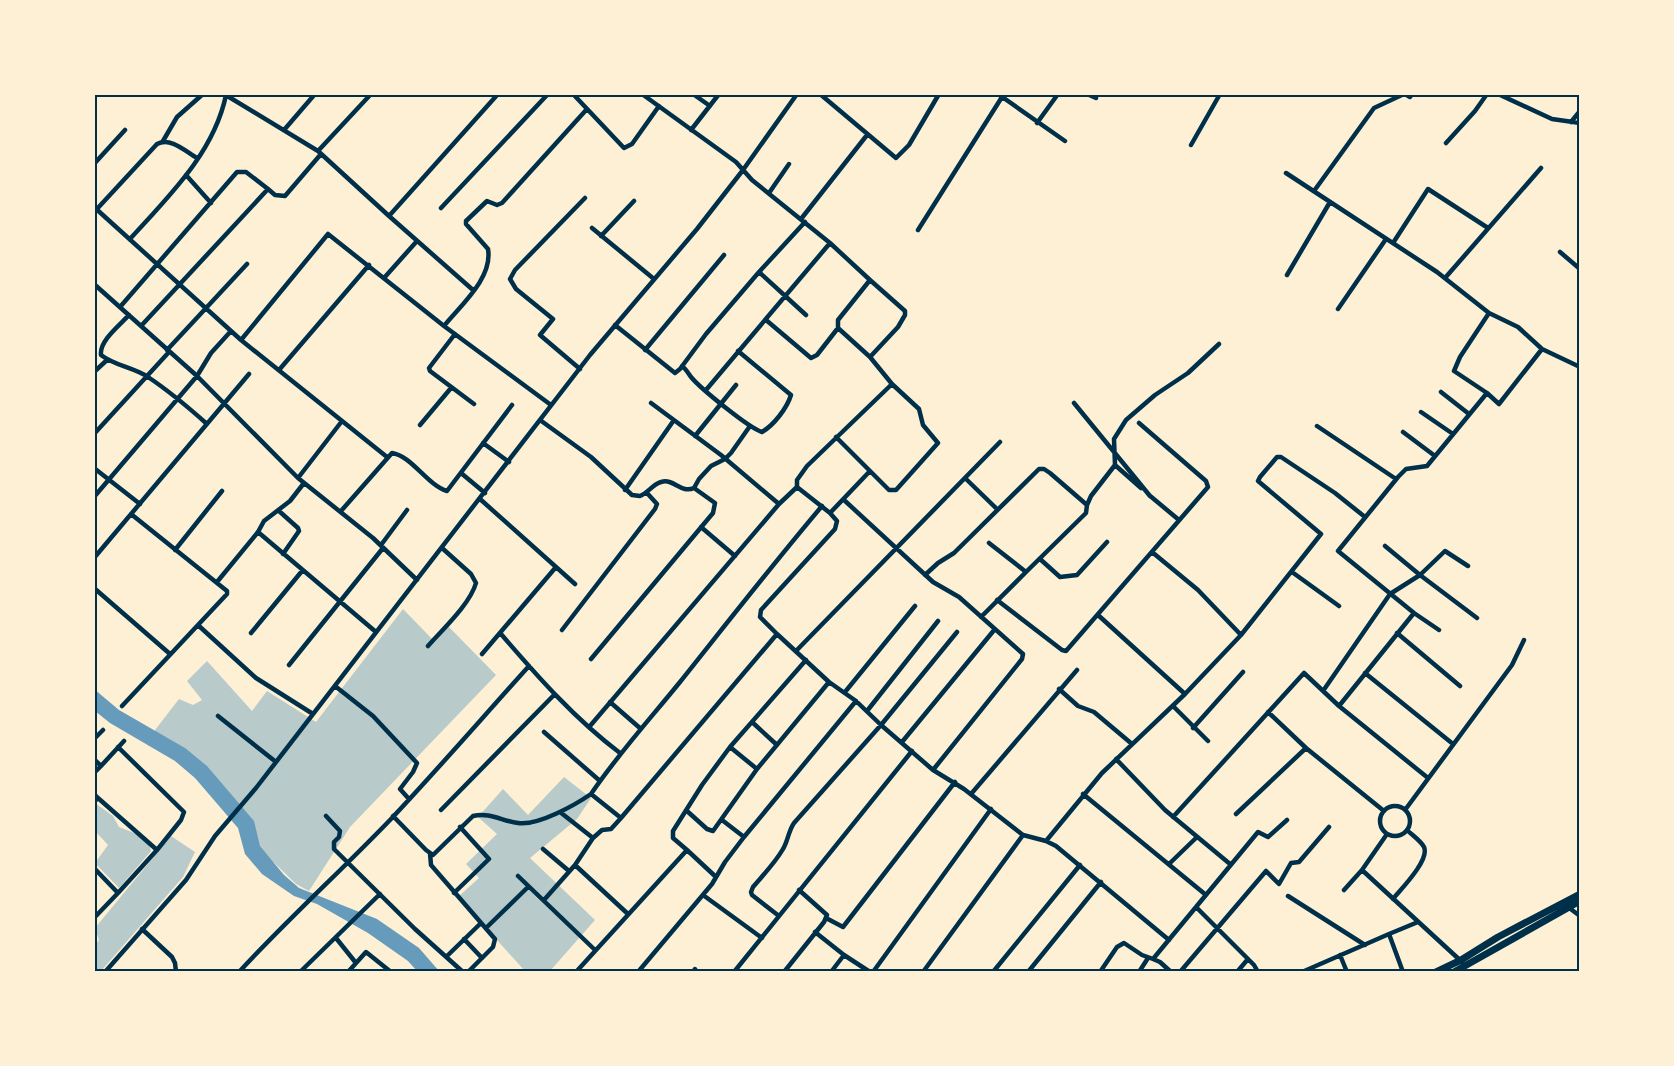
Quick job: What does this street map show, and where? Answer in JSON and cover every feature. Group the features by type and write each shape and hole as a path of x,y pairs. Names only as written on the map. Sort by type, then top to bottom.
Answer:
{"main road":[{"path":"1454,972 1498,937 1580,894"},
{"path":"1436,972 1463,963 1580,902"}],"street":[{"path":"202,94 177,117 163,141 147,153 95,209 241,340 387,457"},
{"path":"120,307 237,172 246,172 275,195 285,196 371,94"},
{"path":"389,216 498,94"},
{"path":"441,208 548,94"},
{"path":"573,94 624,148 632,144 659,106"},
{"path":"642,94 736,162 905,311 898,327 870,357"},
{"path":"693,94 710,106"},
{"path":"691,130 719,94"},
{"path":"105,972 186,880 222,827 276,762 551,405 615,325 697,229 743,170 797,94"},
{"path":"820,94 896,158 900,157 939,94"},
{"path":"1037,123 1059,94"},
{"path":"1087,94 1096,98"},
{"path":"1191,145 1220,94"},
{"path":"1314,192 1374,108 1405,94 1410,97 1412,94"},
{"path":"1446,143 1487,94"},
{"path":"1498,94 1552,119 1580,123"},
{"path":"130,239 186,175 221,117 225,95 320,153 473,290"},
{"path":"284,130 312,96"},
{"path":"918,230 1000,96 1065,141"},
{"path":"444,326 486,271 488,249 466,224 466,221 487,201 491,204 502,203 587,109"},
{"path":"1571,122 1580,111"},
{"path":"94,164 125,130"},
{"path":"615,325 672,372 678,371 706,334 803,221 867,135"},
{"path":"163,141 180,147 197,158"},
{"path":"769,193 789,164"},
{"path":"1445,278 1541,168"},
{"path":"1286,173 1445,278 1489,313 1518,327 1542,349 1580,367"},
{"path":"186,175 211,203"},
{"path":"141,326 268,189"},
{"path":"1393,243 1428,189 1488,228"},
{"path":"580,369 540,335 553,319 516,289 510,279 514,270 585,198"},
{"path":"601,236 634,201"},
{"path":"1287,275 1330,202"},
{"path":"592,228 654,279"},
{"path":"241,340 328,234 444,326 551,405"},
{"path":"1338,309 1386,238"},
{"path":"384,278 417,241"},
{"path":"706,390 830,243"},
{"path":"1560,252 1580,269"},
{"path":"645,350 724,255"},
{"path":"94,434 247,264"},
{"path":"279,370 369,265"},
{"path":"759,272 806,315"},
{"path":"766,320 811,358 818,355 838,327 838,320 870,280"},
{"path":"94,284 197,376 298,478 341,511 417,580"},
{"path":"1489,313 1460,357 1454,371 1499,404 1542,349"},
{"path":"129,315 103,344 100,350 101,355 107,360 147,376 207,424"},
{"path":"836,437 889,490 896,490 938,443 923,425 919,409 838,327"},
{"path":"94,497 197,376 211,353 231,331"},
{"path":"455,334 429,371 474,404"},
{"path":"981,617 1083,518 1088,511 1087,505 1091,496 1115,465 1114,438 1126,420 1155,395 1188,373 1219,344"},
{"path":"682,366 692,378 750,426 760,432 765,431 787,405 791,395 738,351"},
{"path":"94,372 107,360"},
{"path":"94,558 249,374"},
{"path":"590,726 779,504 797,487 797,480 807,466 892,384"},
{"path":"695,436 736,385"},
{"path":"420,425 451,388"},
{"path":"1441,392 1469,414"},
{"path":"1440,630 1414,613 1338,551 1396,479 1406,469 1427,466 1487,393"},
{"path":"651,403 725,459 779,504"},
{"path":"1074,403 1150,496"},
{"path":"341,511 392,453 400,455 428,479 447,491 512,405"},
{"path":"1421,412 1453,434"},
{"path":"540,420 591,457 632,495 640,496 660,482 675,484 688,491 694,488 711,466 725,459 736,447 750,426"},
{"path":"626,490 674,420"},
{"path":"298,478 342,421"},
{"path":"997,600 1066,651 1208,487 1206,481 1139,423"},
{"path":"1317,426 1396,479"},
{"path":"1403,432 1435,456"},
{"path":"796,651 1000,442"},
{"path":"483,443 509,462"},
{"path":"1046,841 1083,794 1116,759 1174,707 1241,634 1321,534 1258,481 1277,457 1280,456 1335,493 1365,517"},
{"path":"1115,465 1179,520"},
{"path":"94,468 140,504"},
{"path":"925,574 954,553 1039,469 1050,473 1087,505"},
{"path":"830,513 870,471"},
{"path":"461,473 485,493"},
{"path":"965,478 997,509"},
{"path":"217,582 268,517 290,501 304,483"},
{"path":"797,487 830,513 837,521 835,529 760,610 760,617 829,682 856,701 933,770 955,782 1023,835 1046,841 1080,865 1169,940"},
{"path":"591,659 713,513 715,503 694,488"},
{"path":"175,550 222,491"},
{"path":"562,630 655,509 657,504 647,493"},
{"path":"480,499 575,584"},
{"path":"844,500 933,582 959,597 1022,651 1023,656 933,770"},
{"path":"430,854 437,853 473,816 482,814 523,824 560,812 591,794 620,753 701,657 764,575 822,506"},
{"path":"288,665 382,547 407,510"},
{"path":"279,511 300,531 283,554"},
{"path":"122,706 227,594 227,591 217,582 131,514"},
{"path":"701,527 735,556"},
{"path":"258,532 376,632"},
{"path":"1040,559 1060,577 1077,575 1107,542"},
{"path":"989,543 1026,572"},
{"path":"1385,546 1477,618"},
{"path":"428,646 462,606 476,583 471,574 441,549"},
{"path":"1323,691 1390,594 1420,575 1445,551 1468,566"},
{"path":"1152,552 1198,590 1241,634"},
{"path":"482,654 556,567"},
{"path":"251,633 302,571"},
{"path":"1292,572 1338,606"},
{"path":"94,588 170,654"},
{"path":"844,692 915,606"},
{"path":"1339,706 1414,613"},
{"path":"1098,615 1185,694"},
{"path":"867,711 938,621"},
{"path":"199,626 256,678 312,714"},
{"path":"902,742 995,628"},
{"path":"778,916 752,895 753,887 780,853 794,823 881,725 957,632"},
{"path":"1397,633 1460,686"},
{"path":"501,634 554,695 590,726 602,740 620,753"},
{"path":"544,900 575,865 594,838 602,830 611,829 621,818 777,634"},
{"path":"1406,810 1512,665 1524,640"},
{"path":"716,877 672,835 702,785 730,747 806,660"},
{"path":"239,972 393,816 529,666"},
{"path":"971,794 1077,670"},
{"path":"1193,728 1243,672"},
{"path":"1173,817 1304,673 1339,706 1428,778"},
{"path":"1365,673 1453,744"},
{"path":"687,811 711,831 717,828 757,769 829,682"},
{"path":"335,686 373,716 417,763 400,789 409,799"},
{"path":"1059,689 1078,706 1094,712 1132,744"},
{"path":"441,810 554,695"},
{"path":"638,972 703,895 744,837 856,701"},
{"path":"610,702 641,729"},
{"path":"1174,707 1208,741"},
{"path":"1268,712 1306,748 1384,811"},
{"path":"218,716 276,762"},
{"path":"752,722 777,745"},
{"path":"94,739 103,730"},
{"path":"544,732 600,781"},
{"path":"94,773 124,741"},
{"path":"94,918 157,850 181,820 184,812 118,747"},
{"path":"730,747 757,769"},
{"path":"1236,814 1306,748"},
{"path":"734,972 912,751"},
{"path":"94,759 101,766"},
{"path":"1116,759 1173,817 1230,864"},
{"path":"826,918 843,927 955,782"},
{"path":"591,794 621,818"},
{"path":"1083,794 1206,895"},
{"path":"96,798 157,850"},
{"path":"1397,806 1406,810 1410,818 1407,830 1397,836 1388,834 1380,823 1384,811 1397,806"},
{"path":"815,932 844,955 872,972 991,809"},
{"path":"560,812 594,838"},
{"path":"326,816 340,831 339,837 334,842 334,849 462,972"},
{"path":"393,816 430,854 431,865 495,941 493,947 468,972"},
{"path":"722,820 744,837"},
{"path":"1139,972 1169,940 1258,832 1268,837 1287,820"},
{"path":"454,893 489,859 460,827"},
{"path":"1180,972 1266,871 1279,884 1291,863 1299,862 1329,827"},
{"path":"1393,899 1425,855 1424,846 1407,830"},
{"path":"1344,890 1388,834"},
{"path":"923,972 1023,835"},
{"path":"1169,864 1197,837"},
{"path":"543,849 568,871"},
{"path":"576,972 687,850"},
{"path":"575,865 628,914"},
{"path":"993,972 1080,865"},
{"path":"94,868 118,893"},
{"path":"1362,870 1463,963"},
{"path":"518,876 595,950"},
{"path":"1028,972 1101,882"},
{"path":"486,928 528,887"},
{"path":"784,972 827,915 799,890"},
{"path":"300,972 380,894"},
{"path":"703,895 762,938"},
{"path":"1288,896 1365,945"},
{"path":"1196,907 1258,972"},
{"path":"1568,907 1580,916"},
{"path":"1302,972 1418,922"},
{"path":"446,957 481,923"},
{"path":"142,929 172,957 176,972"},
{"path":"1389,934 1403,972"},
{"path":"336,938 356,963"},
{"path":"464,939 482,958"},
{"path":"1100,972 1122,944 1127,944 1160,962 1171,972"},
{"path":"348,972 366,952 391,972"},
{"path":"831,972 844,955"},
{"path":"1340,955 1347,972"},
{"path":"1237,972 1248,959"}],"shaded area":[{"path":"403,609 435,642 448,626 496,675 350,827 309,891 296,884 251,840 245,820 152,734 179,699 193,705 202,700 187,681 207,661 252,711 267,691 316,722"},
{"path":"564,777 591,798 577,819 530,858 595,920 550,971 525,971 458,897 479,878 466,864 497,834 478,817 503,789 528,815"},
{"path":"95,803 113,816 119,827 147,838 151,851 119,888 95,863 108,845 95,831"},
{"path":"171,836 195,852 183,877 101,971 95,972 95,945 99,940 95,928"}],"water":[{"path":"94,689 119,710 185,748 207,766 254,821 260,846 284,875 299,888 377,919 419,948 439,971 417,971 408,961 368,933 317,904 294,896 262,874 245,854 238,828 195,778 175,761 110,723 95,711"}]}
